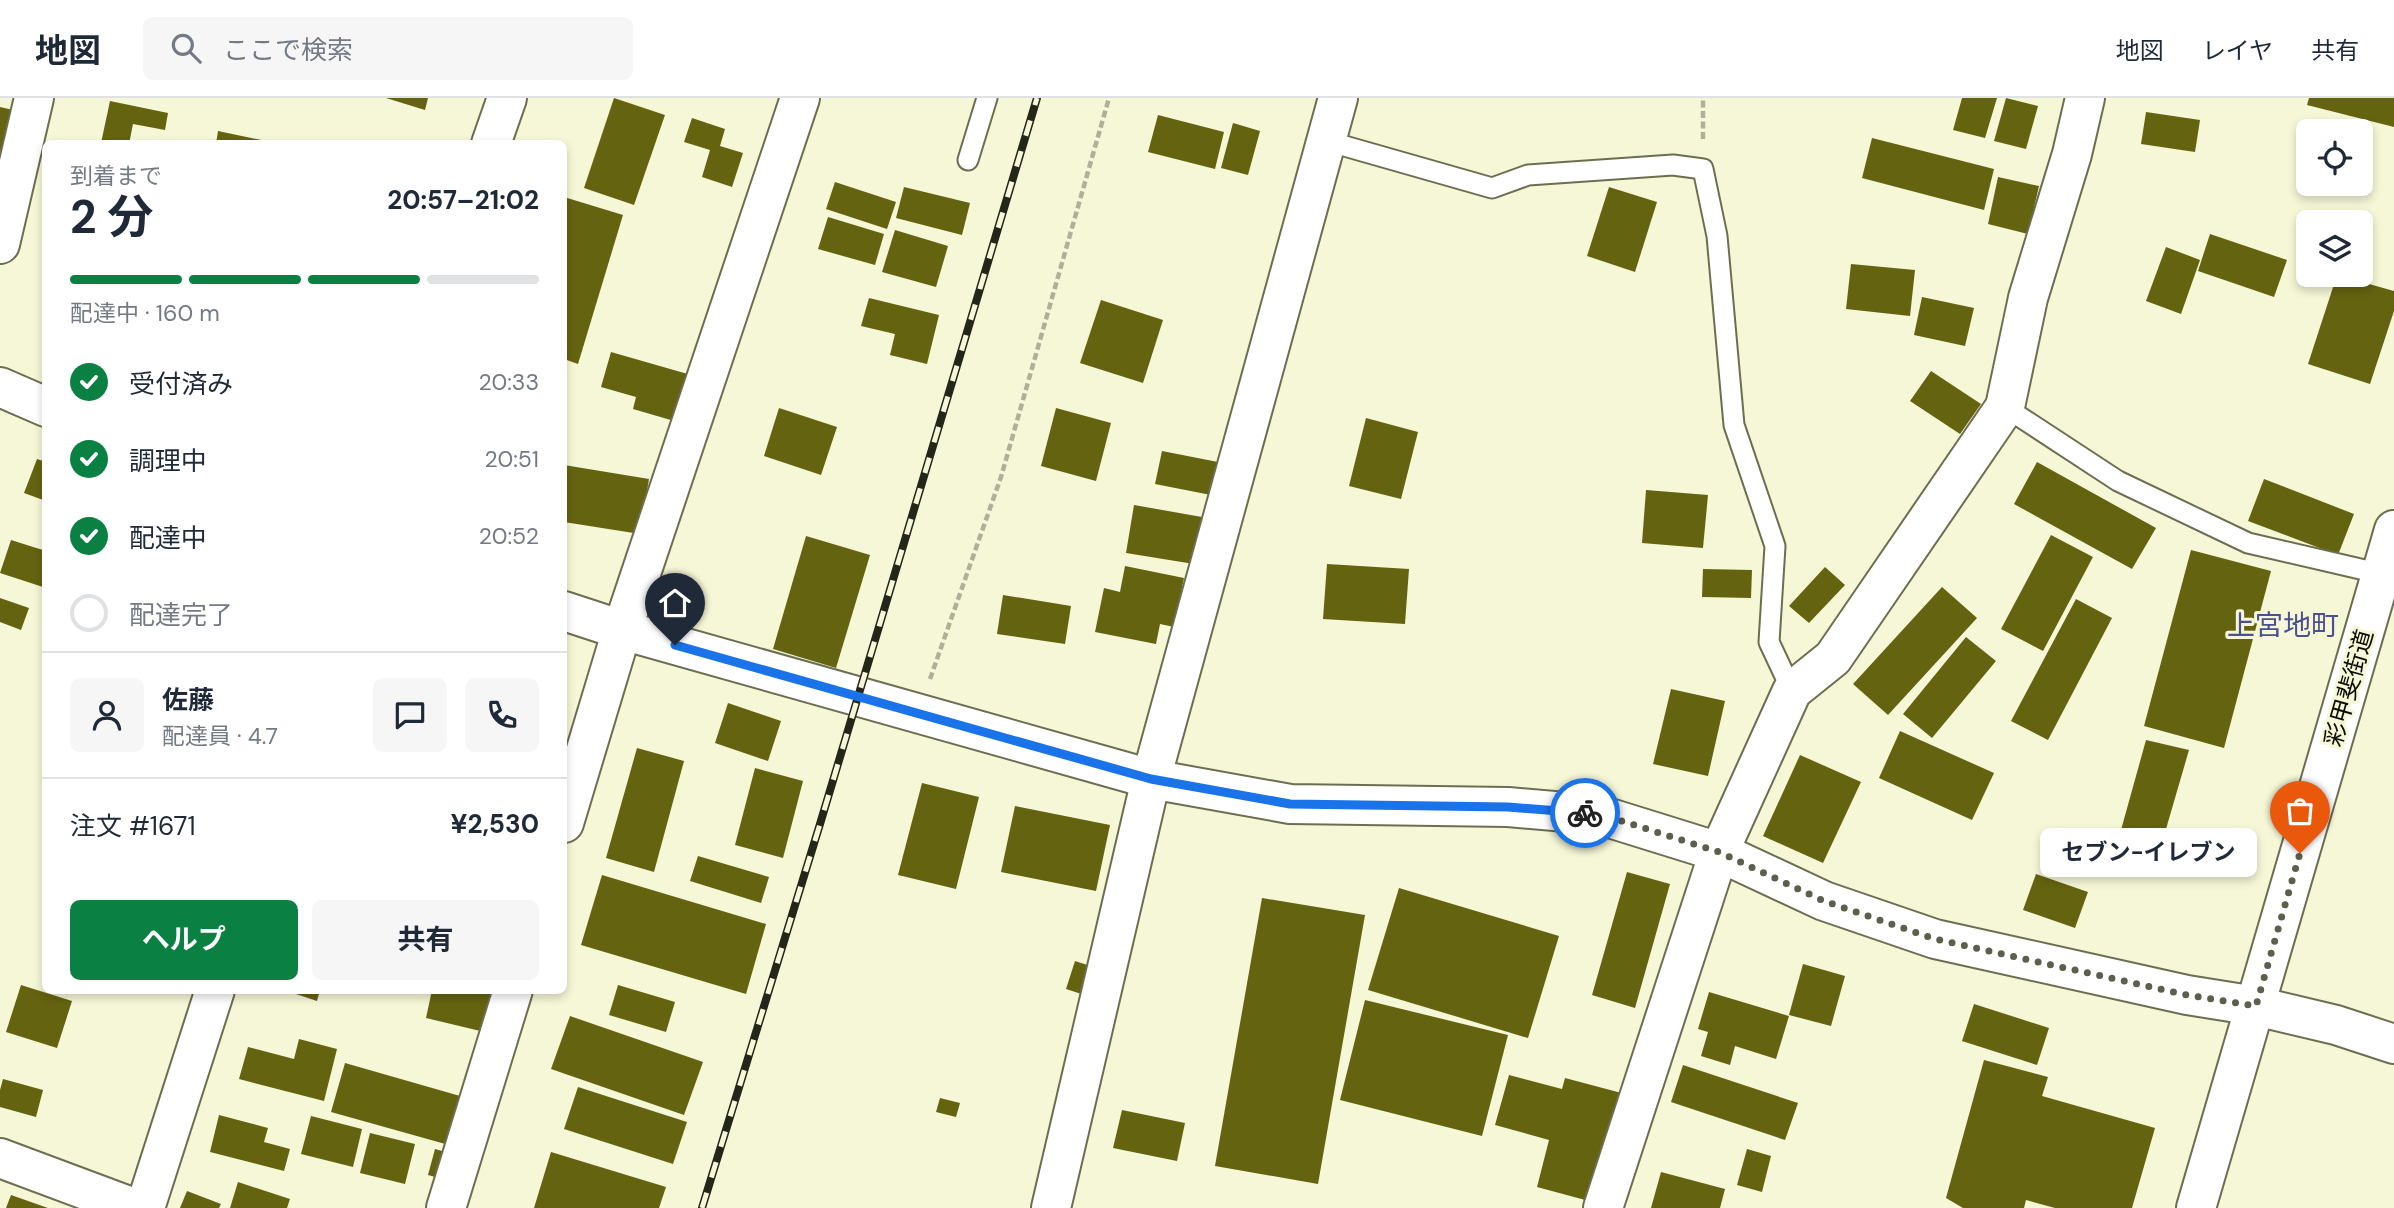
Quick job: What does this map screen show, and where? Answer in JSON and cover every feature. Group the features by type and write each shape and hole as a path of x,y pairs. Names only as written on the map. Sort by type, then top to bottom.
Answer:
{"main road":[{"path":"0,244 34,98"},
{"path":"492,140 507,98"},
{"path":"567,813 622,630 800,98"},
{"path":"1051,1208 1151,779 1338,98"},
{"path":"1602,1208 1719,852 1792,691 1833,658 2005,407 2028,298 2072,154 2085,98"},
{"path":"0,387 42,405"},
{"name":"彩甲斐街道","path":"2196,1208 2388,576 2394,530"},
{"path":"567,612 622,630 1151,779 1290,804 1508,807 1600,814 1719,852 1824,901 1935,939 2187,995 2256,1006 2336,1025 2394,1044"},
{"path":"145,1208 214,994"},
{"path":"446,1208 512,994"},
{"path":"0,1158 134,1208"}],"lane":[{"path":"968,160 987,98"},
{"path":"1326,141 1492,188 1528,175 1673,165 1703,169 1717,236 1734,425 1775,546 1769,642 1792,691"},
{"path":"2005,407 2118,481 2248,543 2388,576"}],"path":[{"path":"930,681 1001,477 1109,98"},
{"path":"1703,98 1703,169"}],"building":[{"path":"386,98 428,98 425,110"},
{"path":"614,98 665,115 634,205 584,188"},
{"path":"1962,98 1997,98 1985,138 1953,130"},
{"path":"2006,98 2038,106 2026,149 1994,141"},
{"path":"2309,98 2394,98 2394,127 2373,122 2373,119 2362,119 2307,105"},
{"path":"110,101 168,113 165,130 133,124 130,140 102,140"},
{"path":"0,107 31,114 0,167"},
{"path":"2146,112 2200,120 2195,152 2141,144"},
{"path":"1158,115 1224,132 1215,169 1148,152"},
{"path":"692,118 725,129 720,146 743,153 732,187 702,177 710,150 684,142"},
{"path":"1233,123 1260,131 1248,175 1221,168"},
{"path":"218,131 261,140 217,140"},
{"path":"1872,138 1994,169 1984,210 1862,178"},
{"path":"1998,177 2039,186 2028,234 1988,224"},
{"path":"835,182 896,202 887,229 826,209"},
{"path":"904,187 970,203 962,235 896,218"},
{"path":"1609,187 1657,202 1635,272 1587,256"},
{"path":"567,198 623,215 578,364 567,360"},
{"path":"828,217 884,234 875,265 818,249"},
{"path":"895,230 948,246 936,287 882,272"},
{"path":"2210,234 2287,260 2274,297 2198,271"},
{"path":"2166,247 2200,260 2181,314 2146,301"},
{"path":"1851,264 1915,270 1910,316 1846,309"},
{"path":"2373,285 2394,291 2394,311 2370,384 2308,364 2333,287"},
{"path":"1922,297 1974,308 1965,346 1914,335"},
{"path":"869,298 939,315 927,364 890,355 895,334 861,326"},
{"path":"1101,300 1163,320 1143,383 1080,363"},
{"path":"611,352 719,383 705,430 633,409 636,397 601,387"},
{"path":"1931,371 1981,404 1960,434 1910,401"},
{"path":"779,408 837,427 821,475 764,456"},
{"path":"1056,408 1111,423 1096,481 1041,466"},
{"path":"1366,418 1418,432 1401,499 1349,486"},
{"path":"1162,451 1223,463 1216,496 1155,484"},
{"path":"37,459 42,461 42,500 24,493"},
{"path":"2037,462 2156,528 2132,569 2014,504"},
{"path":"567,465 649,479 640,534 567,522"},
{"path":"2264,479 2354,514 2338,555 2248,521"},
{"path":"1646,490 1708,495 1703,548 1642,543"},
{"path":"1134,505 1202,517 1194,564 1126,553"},
{"path":"2051,535 2093,557 2043,651 2001,629"},
{"path":"806,536 870,555 836,668 773,649"},
{"path":"11,540 42,550 42,587 0,573"},
{"path":"2191,550 2271,571 2224,748 2144,726"},
{"path":"1327,564 1409,569 1405,624 1323,619"},
{"path":"1125,566 1184,578 1174,627 1160,624 1156,644 1095,632 1104,588 1120,592"},
{"path":"1825,567 1845,585 1809,623 1789,606"},
{"path":"1703,569 1752,570 1751,598 1702,597"},
{"path":"1942,587 1977,618 1888,715 1853,684"},
{"path":"1003,595 1071,606 1065,644 997,634"},
{"path":"0,598 29,608 21,630 0,622"},
{"path":"2076,599 2112,618 2048,740 2011,721"},
{"path":"1966,637 1996,661 1932,738 1903,714"},
{"path":"1671,689 1725,701 1708,776 1653,764"},
{"path":"728,703 781,721 768,761 715,743"},
{"path":"1900,731 1994,773 1972,820 1879,778"},
{"path":"2146,740 2189,750 2157,860 2116,848"},
{"path":"637,748 684,761 654,872 606,858"},
{"path":"1800,755 1861,782 1823,863 1763,836"},
{"path":"755,768 803,781 783,858 735,845"},
{"path":"922,783 979,797 956,889 898,875"},
{"path":"1015,806 1110,825 1096,891 1001,872"},
{"path":"698,856 769,877 761,903 690,881"},
{"path":"1627,872 1670,884 1635,1008 1592,995"},
{"path":"2036,874 2088,892 2075,928 2023,910"},
{"path":"602,875 766,924 746,994 581,945"},
{"path":"1399,888 1559,936 1528,1038 1368,990"},
{"path":"1262,898 1365,915 1318,1184 1215,1166"},
{"path":"1075,961 1112,973 1103,1001 1066,989"},
{"path":"1803,964 1845,976 1831,1026 1789,1015"},
{"path":"21,985 42,992 42,994 72,1001 57,1048 6,1032"},
{"path":"618,985 675,1002 666,1032 609,1015"},
{"path":"1709,992 1789,1016 1776,1059 1735,1046 1730,1065 1701,1056 1708,1032 1698,1029"},
{"path":"296,994 319,994 317,1001"},
{"path":"431,994 506,994 497,1035 426,1018"},
{"path":"1365,1000 1508,1035 1482,1136 1340,1100"},
{"path":"1974,1004 2049,1028 2037,1065 1962,1041"},
{"path":"570,1016 703,1062 684,1115 551,1069"},
{"path":"299,1039 337,1049 324,1101 239,1079 248,1047 294,1059"},
{"path":"1984,1060 2048,1077 2042,1096 2155,1128 2132,1208 2055,1208 2026,1200 2024,1208 1963,1208 1946,1198"},
{"path":"345,1063 495,1106 481,1154 331,1112"},
{"path":"1683,1065 1798,1103 1785,1140 1671,1102"},
{"path":"1509,1075 1562,1089 1565,1078 1629,1095 1600,1204 1537,1187 1549,1140 1495,1125"},
{"path":"3,1079 43,1090 36,1117 0,1107"},
{"path":"578,1087 687,1122 673,1164 564,1129"},
{"path":"940,1098 960,1103 956,1117 936,1112"},
{"path":"1122,1110 1185,1123 1177,1161 1113,1148"},
{"path":"219,1115 268,1128 264,1142 290,1149 284,1171 210,1152"},
{"path":"311,1116 362,1129 353,1167 301,1154"},
{"path":"370,1133 415,1144 405,1184 360,1173"},
{"path":"435,1149 478,1161 471,1187 428,1175"},
{"path":"1747,1149 1771,1156 1762,1192 1737,1185"},
{"path":"551,1152 666,1187 659,1208 534,1208"},
{"path":"1661,1172 1725,1189 1720,1208 1651,1208"},
{"path":"238,1182 290,1199 287,1208 230,1208"},
{"path":"187,1191 221,1204 219,1208 180,1208"},
{"path":"11,1195 48,1208 6,1208"}],"railway":[{"path":"702,1208 1037,98"}],"way so far":[{"path":"1585,813 1600,814 1719,852 1824,901 1935,939 2187,995 2256,1006 2300,853"}],"place":[{"name":"セブン-イレブン","path":"2300,853"}],"district":[{"name":"上宮地町","path":"2283,625"}],"route":[{"path":"675,645 1151,779 1290,804 1508,807 1585,813"}]}
